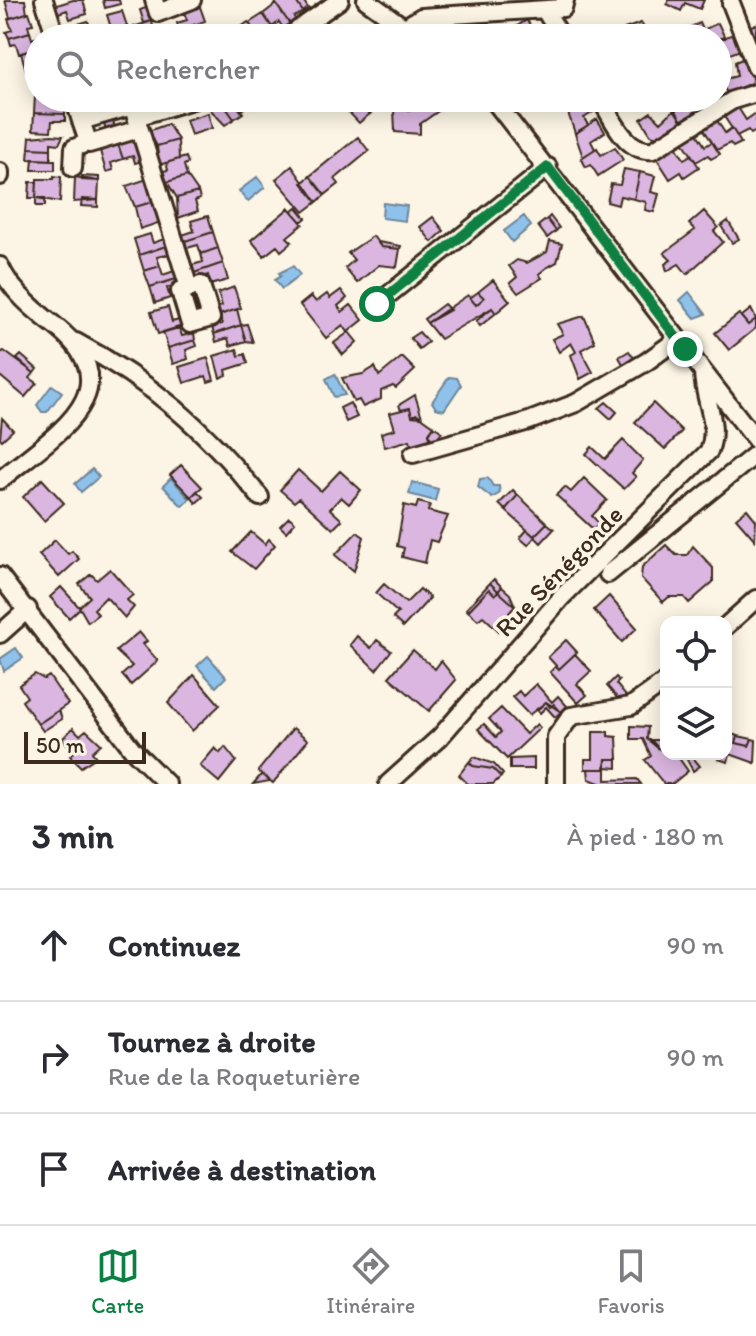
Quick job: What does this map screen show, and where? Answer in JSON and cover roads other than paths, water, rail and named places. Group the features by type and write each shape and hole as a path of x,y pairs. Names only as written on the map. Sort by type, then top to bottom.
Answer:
{"street":[{"path":"44,0 52,24"},
{"path":"156,6 192,0"},
{"path":"306,24 340,0"},
{"path":"366,0 401,24"},
{"path":"410,24 421,17 431,16 546,12 563,8 565,0"},
{"path":"731,3 756,67"},
{"path":"546,12 553,24"},
{"path":"732,101 756,93"},
{"path":"78,112 89,142"},
{"path":"81,121 112,112"},
{"path":"134,112 189,288"},
{"path":"73,168 74,148 164,112"},
{"path":"503,112 756,440"},
{"path":"609,112 630,146 640,152 653,150 714,112"},
{"path":"377,304 548,167"},
{"path":"0,266 33,308 74,341 104,357 186,414 260,497"},
{"path":"413,454 529,421 576,403 678,339"},
{"path":"0,480 76,416 92,387 90,368 74,341"},
{"name":"Rue Sénégonde","path":"388,784 440,737 562,597 709,451 714,437 714,418 704,395 703,373"},
{"path":"608,574 756,454"},
{"path":"0,576 123,738 167,784"},
{"path":"732,621 756,599"},
{"path":"0,634 28,609"},
{"path":"556,784 556,737 571,716 588,710 622,710 640,703 660,686"}],"water":[{"path":"257,177 265,187 248,201 239,191"},
{"path":"383,203 407,206 405,221 382,218"},
{"path":"524,216 531,226 512,242 504,231"},
{"path":"293,266 300,275 282,289 275,280 281,276 279,273"},
{"path":"689,292 706,314 695,318 680,300"},
{"path":"335,374 345,395 334,397 326,379"},
{"path":"449,377 457,378 461,385 444,410 436,408 432,402"},
{"path":"52,385 62,392 47,412 42,412 37,405"},
{"path":"92,469 99,477 81,492 75,484"},
{"path":"171,478 190,499 182,506 163,486"},
{"path":"488,478 493,486 499,486 500,493 492,498 478,487 480,479"},
{"path":"412,482 438,489 435,501 409,494"},
{"path":"16,648 23,658 4,671 0,659"},
{"path":"208,656 226,677 216,687 197,666"}]}
